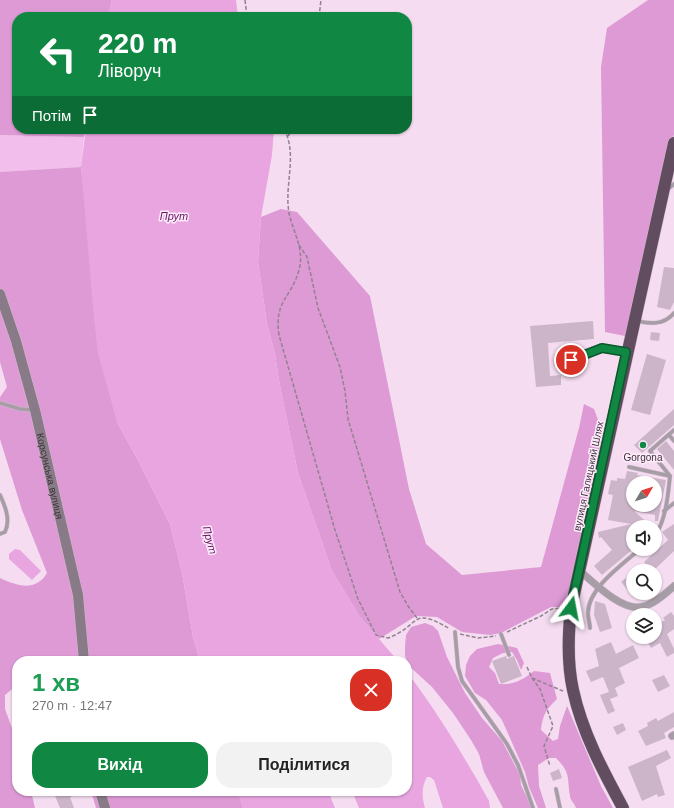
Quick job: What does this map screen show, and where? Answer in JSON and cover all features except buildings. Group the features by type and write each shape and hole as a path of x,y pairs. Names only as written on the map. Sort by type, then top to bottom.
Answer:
{"highway":[{"name":"вулиця Галицький Шлях","path":"623,808 600,764 578,709 572,689 568,640 571,608 626,352 674,142"}],"main road":[{"name":"Корсунська вулиця","path":"0,294 16,341 35,410 78,595 84,656"},
{"path":"101,796 105,808"}],"street":[{"path":"580,571 622,603 639,608 648,605 674,586"}],"lane":[{"path":"661,195 674,184"},
{"path":"634,320 652,324 670,318 674,313"},
{"path":"571,360 602,348 626,352"},
{"path":"0,403 35,410"},
{"path":"662,520 668,496 670,476 650,451 674,430"},
{"path":"669,434 674,441"},
{"path":"629,467 670,476"},
{"path":"0,495 6,509 8,526 6,532 0,534"},
{"path":"664,511 674,503"},
{"path":"590,628 588,612 590,601 598,586 632,556"},
{"path":"455,632 458,667 462,681 507,744 518,765 533,808"},
{"path":"501,634 509,655"},
{"path":"556,789 560,808"}],"path":[{"path":"246,0 247,12"},
{"path":"320,12 321,0"},
{"path":"288,136 291,147 287,198 301,255 300,269 278,311 277,321 279,335 336,530 358,599 376,634 388,638 405,630 417,618 427,618 435,620 455,632 478,638 501,634 541,616 552,609 571,608"},
{"path":"299,244 307,257 318,308 340,367 345,392 348,420 400,592 417,618"},
{"path":"527,667 532,678 540,689 554,726 544,746 550,766"},
{"path":"532,678 561,691 572,689"}],"shaded area":[{"path":"0,0 112,0 109,12 12,12 12,134 85,134 84,137 0,135"},
{"path":"648,0 674,0 674,134 625,336 605,332 601,67 607,28"},
{"path":"0,135 84,137 81,167 0,172"},
{"path":"81,167 87,222 117,422 170,524 182,573 193,637 199,656 12,656 12,689 5,695 5,709 12,728 12,796 32,796 35,808 0,808 0,578 26,586 37,583 43,579 47,573 22,510 0,439 0,397 7,387 0,362 0,172"},
{"path":"281,209 297,212 370,296 409,489 426,544 462,575 541,567 579,428 584,404 594,409 603,433 570,607 551,607 501,633 490,635 462,632 437,617 416,616 379,639 360,617 332,571 298,473 275,354 267,324 258,262 261,217"},
{"path":"425,623 433,626 438,631 447,657 465,693 482,718 502,741 520,775 521,785 532,808 503,808 484,772 479,754 471,740 453,713 432,687 412,669 412,656 405,656 406,635 411,627"},
{"path":"498,644 517,648 524,663 521,670 512,652 503,653 493,658 489,667 495,673 499,684 509,684 518,681 534,671 550,673 557,699 546,713 541,730 553,741 558,739 560,726 567,706 601,786 613,808 576,808 570,798 568,776 564,768 556,758 549,758 538,765 539,786 546,808 538,808 529,787 525,772 502,720 486,700 475,693 465,676 466,665 470,656 477,649"},
{"path":"92,796 239,796 243,808 96,808"}],"water":[{"path":"112,0 236,0 237,12 109,12"},
{"name":"Прут","path":"85,134 274,134 272,155 261,217 258,262 267,324 275,354 298,473 332,571 360,617 394,656 199,656 193,637 182,573 170,524 117,422 98,354 81,167"},
{"path":"15,549 20,550 41,571 32,580 9,559 9,554"},
{"path":"412,679 460,751 489,801 490,808 443,808 434,780 427,777 423,792 425,808 359,808 354,796 412,796"},
{"path":"239,796 330,796 335,808 243,808"}],"place":[{"name":"Gorgona","path":"643,445"}],"route":[{"path":"571,360 602,348 626,352 571,608"}]}
